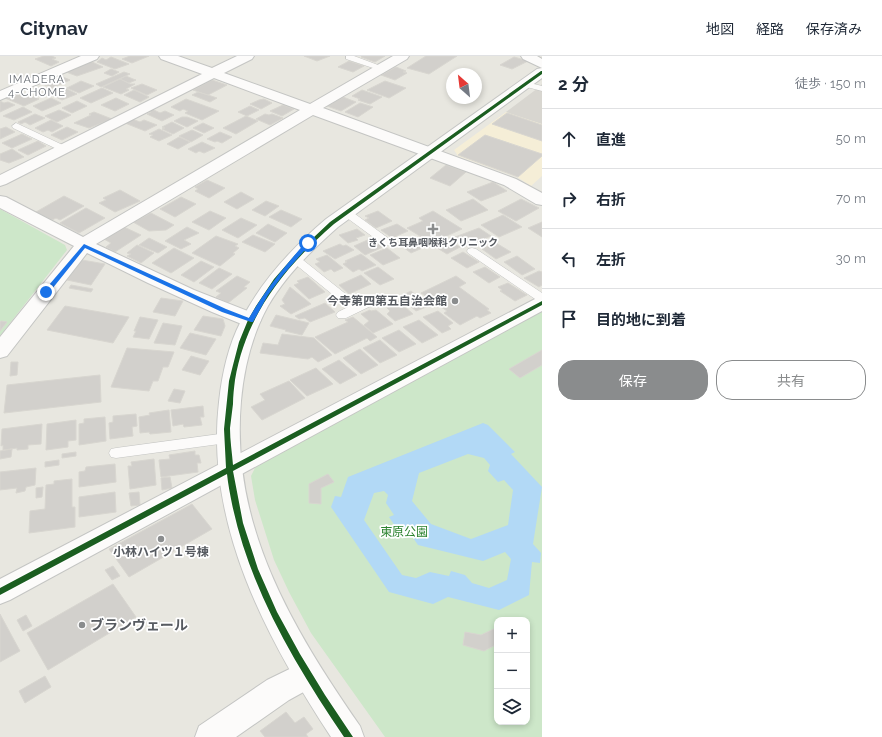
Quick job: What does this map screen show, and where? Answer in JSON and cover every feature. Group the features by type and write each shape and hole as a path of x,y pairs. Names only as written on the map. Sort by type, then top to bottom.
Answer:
{"street":[{"path":"0,96 92,56"},
{"path":"166,56 510,182 542,200"},
{"path":"0,180 247,56"},
{"path":"0,351 84,245 92,238 402,56"},
{"path":"528,56 542,64"},
{"path":"349,737 321,697 273,609 258,578 239,520 229,469 228,438 230,393 235,366 242,342 251,320 266,294 294,258 308,243 332,223 431,152 537,82"},
{"path":"0,201 84,245 224,310 251,320"},
{"path":"0,592 542,302"},
{"path":"210,737 278,690 308,674"}],"lane":[{"path":"350,56 349,57 382,68"},
{"path":"16,126 64,149"},
{"path":"347,213 388,243"},
{"path":"472,251 542,298"},
{"path":"294,258 356,308"},
{"path":"342,315 373,300"},
{"path":"116,454 228,438"}],"shaded area":[{"path":"542,84 542,124 506,112 538,88"},
{"path":"506,112 542,124 542,176 531,186 517,177 458,156 454,150"}],"green space":[{"path":"0,209 65,245 67,250 0,336"},
{"name":"東原公園","path":"542,311 542,737 385,737 311,633 289,592 274,560 255,500 251,476 256,466"}],"water":[{"path":"483,423 488,425 515,452 511,454 542,487 533,544 541,553 540,563 532,562 529,595 499,610 448,597 433,604 389,592 331,507 335,496 341,497 348,477","holes":["468,454 484,458 490,465 488,471 498,482 504,480 513,490 508,525 471,539 431,524 412,501 419,473","384,491 388,495 386,503 394,515 389,517 397,529 409,532 418,545 483,561 505,552 511,559 507,580 489,588 472,583 465,575 451,571 449,576 430,572 416,578 402,575 364,520 374,493"]}],"building":[{"path":"44,56 52,56 56,58 52,59 59,62 51,66 35,59"},
{"path":"130,56 149,56 132,63 122,59"},
{"path":"304,56 330,56 317,61"},
{"path":"385,56 375,62 361,57"},
{"path":"426,56 457,56 429,74 407,68"},
{"path":"111,57 129,64 115,69 97,62 102,58 106,60"},
{"path":"514,57 528,61 512,69 500,65"},
{"path":"90,61 103,67 77,76 66,72"},
{"path":"349,61 364,66 353,72 338,67"},
{"path":"396,67 406,71 403,72 407,73 395,80 381,75"},
{"path":"111,69 119,72 112,76 104,73"},
{"path":"124,72 130,74 101,87 96,84"},
{"path":"58,75 70,80 52,88 40,83"},
{"path":"126,76 136,80 129,83 120,79"},
{"path":"120,79 130,84 135,84 126,89 129,90 121,94 103,87"},
{"path":"212,80 227,85 208,95 193,90"},
{"path":"81,81 94,86 79,93 67,88"},
{"path":"385,81 406,88 389,98 367,90"},
{"path":"142,84 157,90 147,95 131,88"},
{"path":"65,88 77,94 62,100 50,94"},
{"path":"102,88 113,93 91,103 80,98"},
{"path":"134,90 149,97 140,102 124,95"},
{"path":"362,90 382,97 370,104 358,100 360,99 352,96"},
{"path":"198,92 217,98 210,102 192,95"},
{"path":"16,93 23,96 27,94 39,99 24,106 5,98"},
{"path":"343,97 356,102 341,111 327,106"},
{"path":"51,98 61,103 42,111 33,106"},
{"path":"116,98 129,104 115,111 101,105"},
{"path":"186,99 219,111 202,120 185,113 188,111 183,109 180,111 171,107"},
{"path":"264,99 272,103 261,109 250,104 259,100"},
{"path":"0,101 4,103 8,102 15,105 0,112"},
{"path":"77,101 87,106 72,113 62,108"},
{"path":"360,103 373,107 358,117 345,112"},
{"path":"283,105 294,109 282,116 270,111"},
{"path":"250,106 259,110 247,116 238,112"},
{"path":"23,107 32,112 14,120 3,116"},
{"path":"152,109 160,113 165,111 174,115 162,121 147,114 151,112 148,111"},
{"path":"59,110 71,115 57,122 45,116"},
{"path":"94,112 112,119 89,128 74,123 91,115 89,114"},
{"path":"507,113 542,125 542,141 492,124"},
{"path":"35,114 45,118 30,125 25,122 21,124 18,122"},
{"path":"265,114 272,114 283,118 270,125 256,119"},
{"path":"246,116 258,121 236,134 223,128"},
{"path":"182,117 187,117 198,121 187,127 174,121"},
{"path":"132,119 140,122 144,120 157,125 145,131 125,123"},
{"path":"51,120 63,126 52,132 48,130 43,132 35,128"},
{"path":"172,122 184,128 173,134 162,129 165,128 162,127"},
{"path":"203,123 214,128 204,133 193,128"},
{"path":"6,127 15,132 0,139 0,129"},
{"path":"67,127 78,132 62,140 51,135"},
{"path":"159,129 172,135 159,141 150,137 153,135 149,134"},
{"path":"192,130 203,135 191,142 179,136"},
{"path":"220,132 232,137 222,143 207,139"},
{"path":"22,134 32,139 12,148 2,143"},
{"path":"485,135 542,154 542,156 518,177 458,155"},
{"path":"179,137 190,142 178,149 167,144"},
{"path":"38,141 46,146 28,155 18,150"},
{"path":"202,142 215,148 204,153 199,151 196,153 188,149"},
{"path":"12,149 24,157 9,163 0,160 0,154"},
{"path":"446,165 466,172 450,186 430,178"},
{"path":"207,180 225,188 209,198 195,191 198,189 195,187"},
{"path":"493,182 507,191 481,201 467,192"},
{"path":"120,190 140,201 115,212 99,203 106,200 103,198"},
{"path":"241,192 254,199 237,209 224,202"},
{"path":"64,196 84,206 60,220 56,218 52,220 36,212"},
{"path":"181,197 196,204 175,217 160,209"},
{"path":"473,199 488,210 461,221 446,210"},
{"path":"521,199 539,208 516,221 498,211"},
{"path":"266,201 279,206 265,216 252,210"},
{"path":"86,208 105,218 79,233 60,223"},
{"path":"281,210 302,219 291,227 269,217"},
{"path":"210,211 226,218 209,230 192,222"},
{"path":"378,211 392,221 376,228 365,220 369,218 365,216"},
{"path":"433,211 462,229 431,243 407,228 423,221 419,218"},
{"path":"151,213 174,225 166,230 149,231 133,222"},
{"path":"503,215 522,227 499,237 481,225"},
{"path":"241,218 257,225 238,238 222,230"},
{"path":"542,222 542,237 528,228"},
{"path":"268,224 287,233 275,242 256,233"},
{"path":"397,224 408,231 392,238 381,230"},
{"path":"124,227 141,235 115,252 106,247 111,243 104,239"},
{"path":"187,227 199,233 184,240 191,244 181,249 165,241"},
{"path":"479,228 491,236 467,246 455,237"},
{"path":"357,229 365,235 356,238 358,240 348,243 339,235"},
{"path":"253,235 275,244 265,252 242,242"},
{"path":"216,236 238,244 235,246 239,248 233,253 235,254 220,266 192,253"},
{"path":"415,237 427,246 411,253 399,244"},
{"path":"149,238 167,247 158,253 139,245"},
{"path":"372,238 383,247 365,255 354,246"},
{"path":"448,240 460,247 447,254 434,246"},
{"path":"496,243 511,252 496,259 482,249"},
{"path":"340,244 343,246 346,245 354,250 335,259 323,251"},
{"path":"137,245 154,253 141,263 127,256 131,254 127,253"},
{"path":"174,248 194,258 171,273 152,263"},
{"path":"387,248 400,258 383,265 370,255"},
{"path":"463,252 479,262 467,268 451,258"},
{"path":"361,254 376,265 362,271 359,269 353,272 343,264 347,262 345,261"},
{"path":"327,255 343,268 334,272 331,269 324,272 315,264 320,262 316,259"},
{"path":"517,256 535,269 522,275 504,262"},
{"path":"82,260 105,264 91,285 67,280"},
{"path":"201,261 214,267 194,282 181,275"},
{"path":"378,267 394,279 380,285 364,273"},
{"path":"485,267 500,277 489,283 473,272"},
{"path":"219,268 232,274 212,289 199,283"},
{"path":"539,271 542,272 542,285 539,287 524,278"},
{"path":"361,275 371,284 349,294 339,285"},
{"path":"237,276 250,282 244,287 247,288 228,303 216,297 221,293 216,291"},
{"name":"今寺第四第五自治会館","path":"456,276 466,283 459,287 489,309 487,310 491,313 480,318 477,316 460,325 444,313 447,311 421,293"},
{"path":"308,277 325,292 309,299 294,285 299,283 297,281"},
{"path":"508,283 527,295 515,301 500,291 502,290 498,287"},
{"path":"71,285 93,289 91,292 69,288"},
{"path":"290,287 311,304 291,314 280,306 285,304 282,300"},
{"path":"411,291 429,306 416,311 402,299 404,298 401,296"},
{"path":"161,298 183,301 175,316 153,312"},
{"path":"396,299 413,314 395,321 387,314 390,311 387,308 390,307 386,303"},
{"path":"325,303 335,312 310,322 305,318 299,319 295,316"},
{"path":"65,306 129,317 113,343 47,330"},
{"path":"370,310 376,310 393,324 373,333 364,325 369,321 361,314"},
{"path":"438,311 453,323 448,326 451,329 442,333 423,317"},
{"path":"276,315 309,323 302,335 285,331 286,330 270,326"},
{"path":"203,316 223,319 225,326 221,336 194,330"},
{"path":"140,317 158,320 149,339 133,337"},
{"path":"353,317 377,337 370,341 367,338 335,354 315,337 348,322 345,320"},
{"path":"419,320 438,335 422,343 403,327"},
{"path":"0,322 7,322 0,331"},
{"path":"163,323 182,326 175,345 154,343"},
{"path":"399,330 416,344 399,352 382,338"},
{"path":"190,333 216,339 206,355 180,348"},
{"path":"282,334 314,338 332,355 318,362 312,357 308,359 260,353 263,343 278,345"},
{"path":"380,340 397,355 380,363 363,348"},
{"path":"127,348 174,352 168,367 163,367 158,381 153,381 149,391 111,387"},
{"path":"360,349 378,365 361,374 343,358"},
{"path":"542,350 542,365 520,378 509,369"},
{"path":"191,356 209,361 200,375 182,370"},
{"path":"339,360 357,375 340,384 322,369"},
{"path":"11,362 18,362 17,375 10,376"},
{"path":"316,368 333,384 307,396 290,380"},
{"path":"100,375 101,402 4,413 7,385"},
{"path":"289,381 305,398 262,420 251,407 265,400 260,394"},
{"path":"174,389 185,391 180,403 168,401"},
{"path":"203,406 204,417 200,417 202,425 184,427 183,424 173,426 171,410"},
{"path":"169,410 171,432 150,434 149,432 140,433 139,417 150,415 149,413"},
{"path":"136,414 137,426 132,427 133,436 110,439 109,423 113,422 113,416"},
{"path":"105,417 106,441 79,445 79,424 84,423 84,419"},
{"path":"76,420 76,440 68,441 68,447 46,450 47,424"},
{"path":"42,424 41,444 28,445 28,449 17,450 17,448 3,450 3,445 1,446 2,429"},
{"path":"12,449 11,457 0,459 0,451"},
{"path":"195,451 195,455 199,455 201,463 197,463 198,472 161,477 159,460 170,459 169,455"},
{"path":"76,452 76,456 62,458 62,454"},
{"path":"154,459 156,485 130,489 128,466 132,466 131,462"},
{"path":"59,460 59,465 45,467 45,462"},
{"path":"115,464 116,482 79,487 79,472 85,471 86,467"},
{"path":"36,468 35,485 26,487 25,491 16,493 17,488 0,490 0,472"},
{"path":"328,474 334,482 321,488 321,504 309,503 309,484"},
{"path":"170,477 172,488 162,490 161,478"},
{"path":"72,479 72,507 75,507 75,527 29,533 30,511 45,509 46,485 54,484 54,481"},
{"path":"43,487 42,497 36,498 36,488"},
{"path":"115,492 116,512 79,517 79,497"},
{"path":"139,492 140,505 131,506 129,493"},
{"name":"小林ハイツ１号棟","path":"192,504 212,529 129,577 109,549"},
{"path":"113,566 120,576 112,580 105,570"},
{"name":"ブランヴェール","path":"113,584 136,617 48,670 27,633"},
{"path":"0,614 20,651 0,662"},
{"path":"26,615 32,626 23,631 17,620"},
{"path":"494,629 494,646 484,651 463,645 465,632 481,635"},
{"path":"45,676 51,687 25,703 19,691"},
{"path":"286,712 295,723 304,717 313,729 306,734 308,737 265,737 260,731"}],"cycle path":[{"path":"349,737 297,657 274,614 255,569 240,523 230,476 227,429 235,365 251,320 259,306 276,280 308,245 332,223 542,72"},
{"path":"0,592 542,303"}],"place":[{"name":"きくち耳鼻咽喉科クリニック","path":"433,229"},
{"name":"今寺第四第五自治会館","path":"455,301"},
{"name":"小林ハイツ１号棟","path":"161,539"},
{"name":"ブランヴェール","path":"82,625"}],"district":[{"name":"IMADERA 4-CHOME","path":"37,85"}],"route":[{"path":"46,292 84,245 224,310 251,320 266,294 294,258 308,243"}]}
